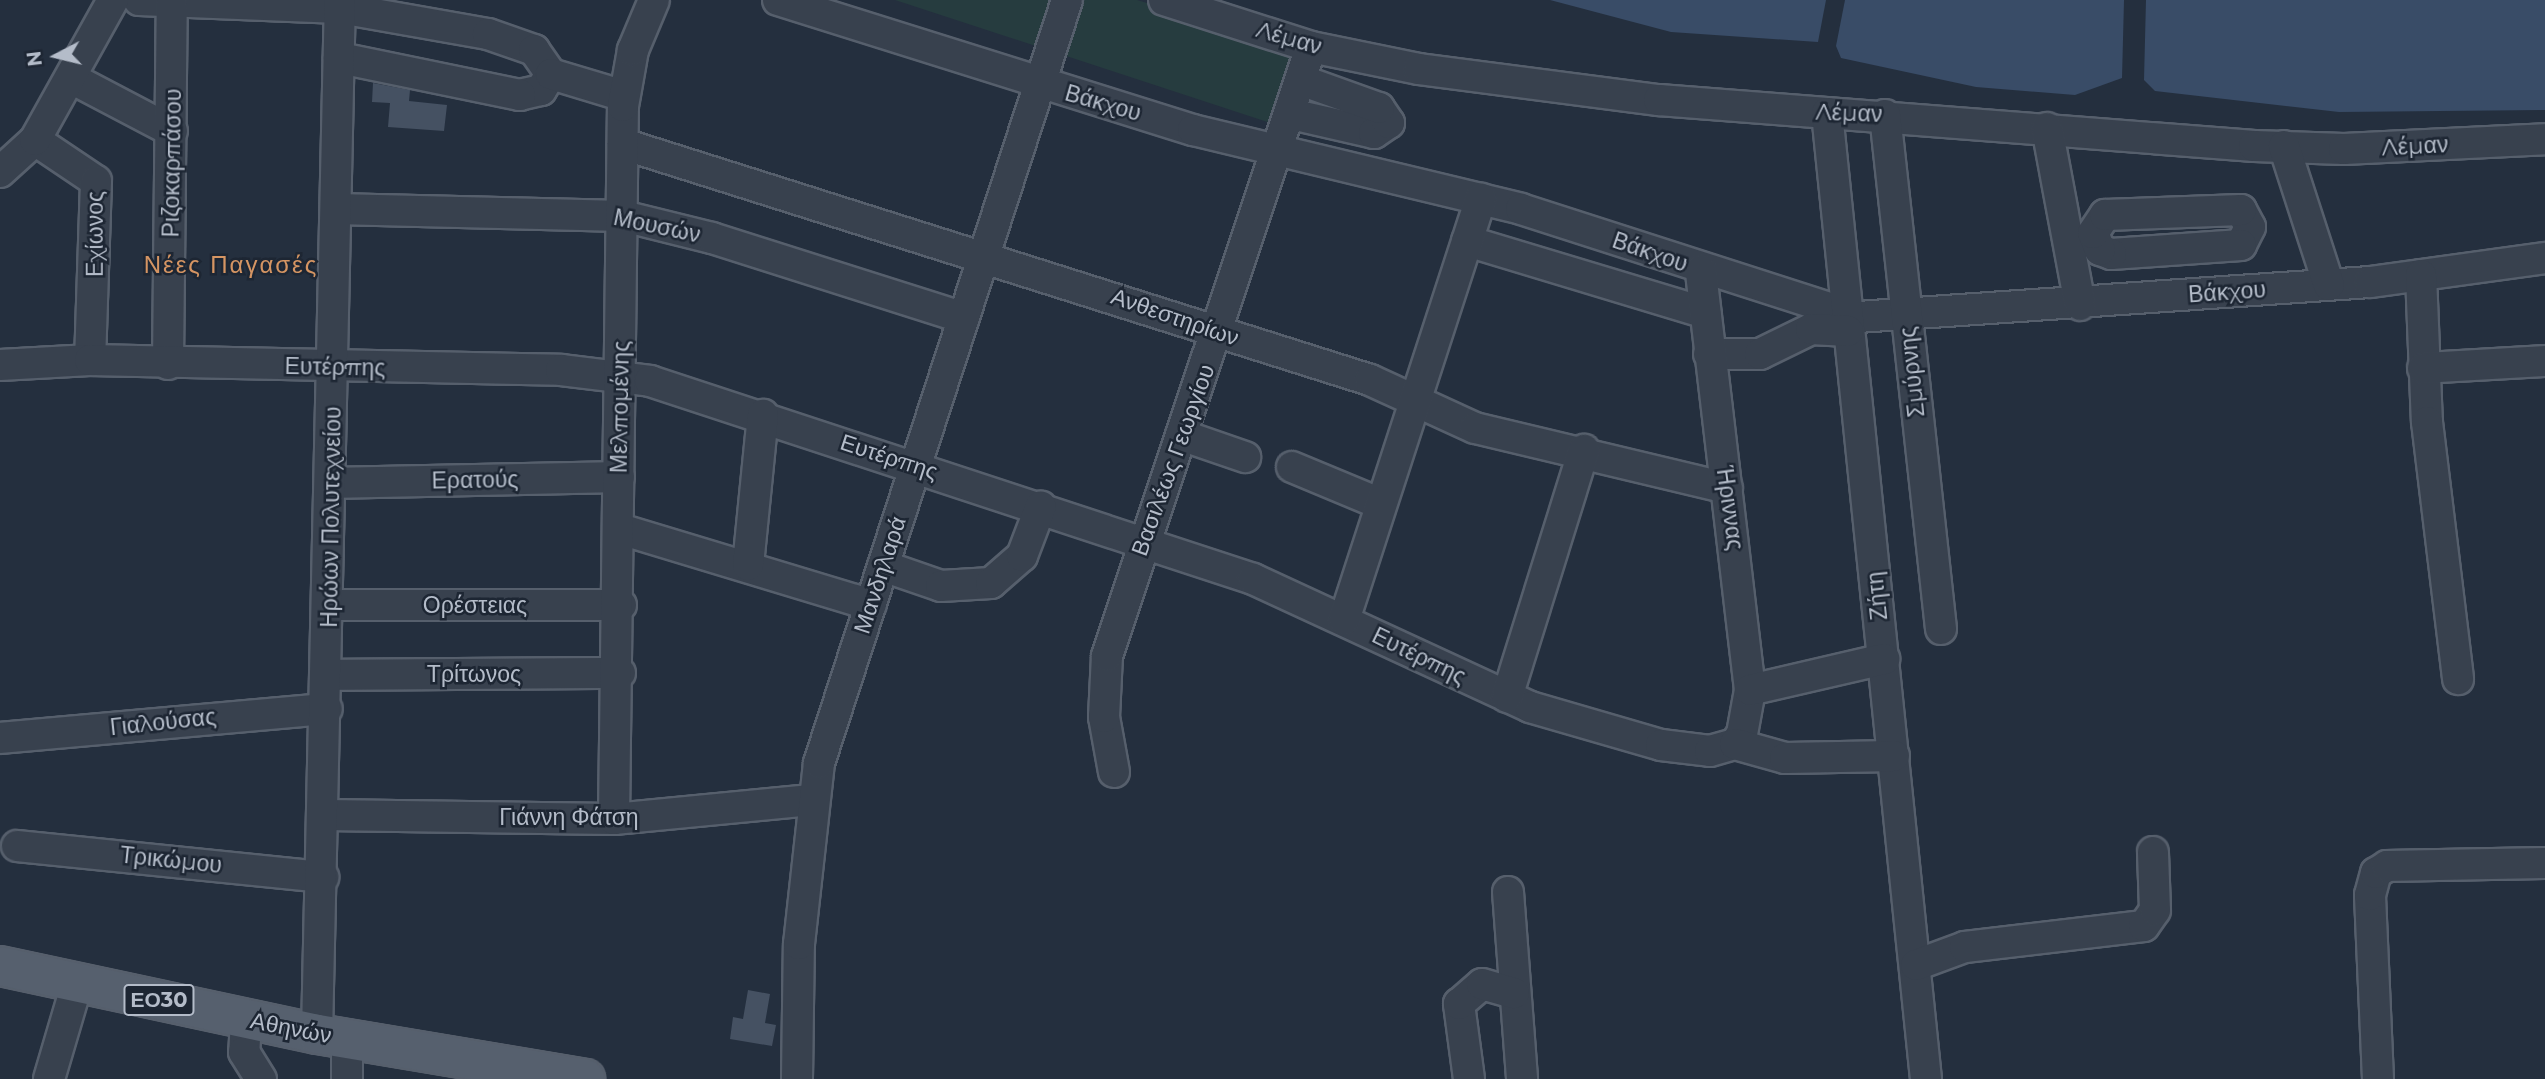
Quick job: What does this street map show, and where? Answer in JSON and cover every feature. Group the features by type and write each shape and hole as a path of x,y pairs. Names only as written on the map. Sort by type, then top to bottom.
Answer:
{"main road":[{"name":"Αθηνών","path":"0,966 77,985 332,1037 444,1067 585,1079"}],"street":[{"path":"0,172 35,140 113,0"},
{"path":"139,0 172,4 340,4 488,34 534,50 551,74 624,96"},
{"name":"Μελπομένης","path":"614,819 621,605 619,477 624,96 654,0"},
{"name":"Βάκχου","path":"778,0 1041,85 1279,154 1481,198 1702,270 1847,323 2329,285 2545,258"},
{"name":"Μανδηλαρά","path":"797,1079 799,944 811,800 883,566 1068,0"},
{"name":"Λέμαν","path":"1164,0 1311,47 1419,69 1659,100 2284,146 2545,139"},
{"name":"Ριζοκαρπάσου","path":"168,364 172,4"},
{"name":"Ηρώων Πολυτεχνείου","path":"340,4 323,877 332,1037 347,1079"},
{"name":"Βασιλέως Γεωργίου","path":"1114,772 1104,717 1105,667 1142,541 1219,331 1279,154 1311,47"},
{"path":"339,58 520,95 541,90 551,74"},
{"path":"71,78 172,131"},
{"path":"1290,114 1374,133 1389,123 1379,108 1301,80"},
{"name":"Ζήτη","path":"1828,113 1847,323 1926,1079"},
{"name":"Σμύρνης","path":"1885,115 1941,629"},
{"path":"2047,128 2080,305"},
{"name":"Εχίωνος","path":"35,140 96,181 90,360"},
{"name":"Ανθεστηρίων","path":"623,144 1219,331 1415,401 1488,431 1584,450 1727,488"},
{"path":"2284,146 2329,285"},
{"path":"1344,620 1481,198"},
{"name":"Μουσών","path":"336,209 623,216 739,246 964,318"},
{"path":"1467,241 1705,313"},
{"path":"2202,250 2210,293"},
{"name":"Ήριννας","path":"1702,270 1709,354 1750,690 1748,722 1735,744"},
{"path":"2421,275 2423,368 2458,679"},
{"path":"1709,354 1759,354 1811,329 1847,323"},
{"name":"Ευτέρπης","path":"0,365 90,360 620,374 763,415 1142,541 1344,620 1507,697 1661,746 1710,751 1735,744"},
{"path":"2423,368 2545,361"},
{"path":"748,565 763,415"},
{"path":"1181,435 1245,457"},
{"path":"1507,697 1584,450"},
{"path":"1292,467 1381,503"},
{"name":"Ερατούς","path":"331,483 619,477"},
{"path":"883,566 941,586 991,583 1022,556 1041,506"},
{"path":"620,529 748,565 871,605"},
{"name":"Ορέστειας","path":"329,605 621,605"},
{"path":"1750,690 1884,659"},
{"name":"Τρίτωνος","path":"328,675 620,673"},
{"name":"Γιαλούσας","path":"0,738 327,709"},
{"path":"1735,744 1785,758 1894,756"},
{"name":"Γιάννη Φάτση","path":"325,815 614,819 811,800"},
{"name":"Τρικώμου","path":"17,846 323,877"},
{"path":"1916,965 1965,947 2144,926 2155,910 2153,852"},
{"path":"2378,1079 2370,895 2376,873 2386,866 2545,863"},
{"path":"1508,892 1522,1079"},
{"path":"1469,1079 1459,1004 1482,984 1514,993"},
{"path":"49,1079 77,985"},
{"path":"246,1018 244,1052 261,1079"}],"green space":[{"path":"895,0 1137,0 1305,51 1280,126"}],"water":[{"path":"1550,0 1826,0 1818,42 1671,32"},
{"path":"1845,0 2124,0 2122,78 2075,95 1976,87 1841,58 1836,46"},
{"path":"2146,0 2545,0 2545,110 2339,112 2155,91 2144,80"}],"building":[{"path":"373,83 410,90 409,101 447,105 444,131 388,127 390,103 372,102"},
{"path":"748,990 770,994 765,1023 776,1025 772,1046 730,1039 733,1017 743,1019"}],"district":[{"name":"Νέες Παγασές","path":"231,265"}]}
